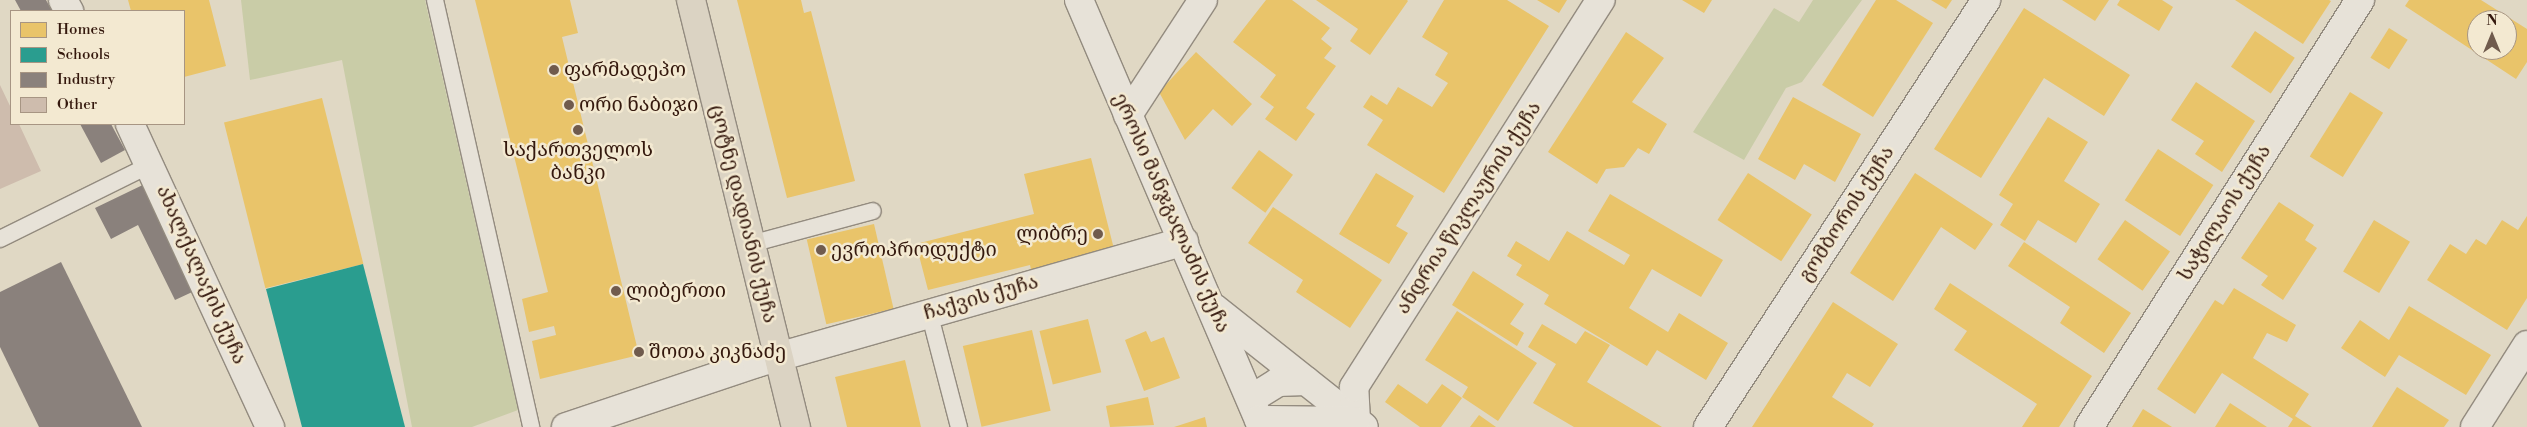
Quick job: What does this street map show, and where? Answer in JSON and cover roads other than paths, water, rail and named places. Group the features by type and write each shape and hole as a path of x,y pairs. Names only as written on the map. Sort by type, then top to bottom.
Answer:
{"main road":[{"name":"ცოტნე დადიანის ქუჩა","path":"691,0 796,427"}],"street":[{"name":"ეროსი მანჯგალაძის ქუჩა","path":"1079,0 1214,308 1257,415"},
{"path":"1128,115 1203,0"},
{"name":"ანდრია წიკლაურის ქუჩა","path":"1357,425 1354,388 1601,0"},
{"name":"გომბორის ქუჩა","path":"1708,427 1986,0"},
{"name":"საჭილაოს ქუჩა","path":"2089,427 2360,0"},
{"name":"ახალქალაქის ქუჩა","path":"131,125 152,164 270,427"},
{"name":"ჩაქვის ქუჩა","path":"566,427 778,357 929,312 1184,241"},
{"path":"1214,308 1306,381 1357,425"},
{"path":"2475,427 2527,345"},
{"path":"1306,381 1278,382 1257,415 1357,425"}],"lane":[{"path":"435,0 531,427"},
{"path":"0,239 152,164"},
{"path":"751,244 873,210"},
{"path":"929,312 959,427"}],"place":[{"name":"ფარმადეპო","path":"554,70"},
{"name":"ორი ნაბიჯი","path":"569,105"},
{"name":"საქართველოს ბანკი","path":"578,130"},
{"name":"ლიბრე","path":"1098,234"},
{"name":"ევროპროდუქტი","path":"821,250"},
{"name":"ლიბერთი","path":"616,291"},
{"name":"შოთა კიკნაძე","path":"639,352"}]}
